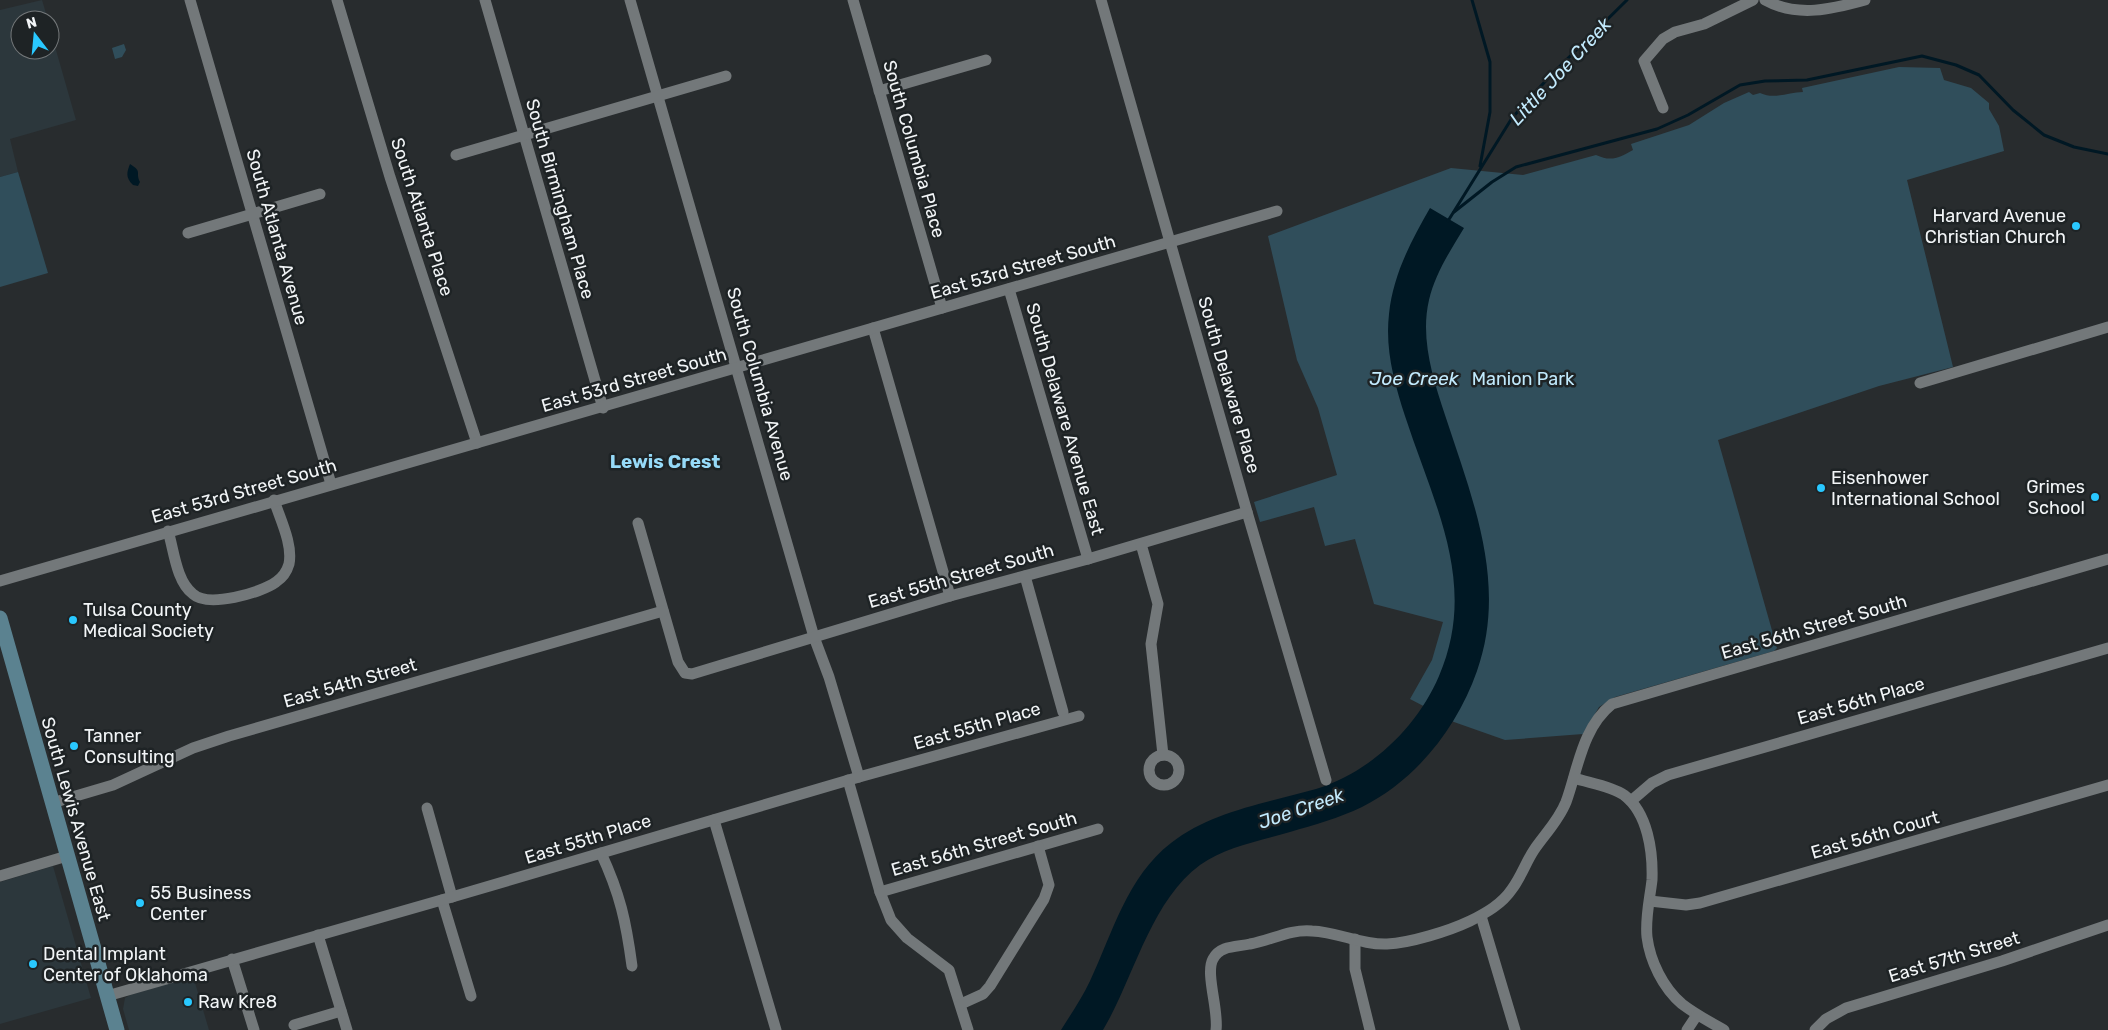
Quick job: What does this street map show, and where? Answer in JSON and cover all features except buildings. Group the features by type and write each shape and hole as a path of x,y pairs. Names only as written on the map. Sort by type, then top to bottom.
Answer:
{"main road":[{"name":"South Lewis Avenue East","path":"0,618 107,996 113,1029"}],"street":[{"name":"South Atlanta Avenue","path":"190,0 331,484"},
{"name":"South Atlanta Place","path":"338,0 390,177 476,443"},
{"name":"South Birmingham Place","path":"486,0 523,135 603,408"},
{"name":"South Columbia Avenue","path":"630,0 814,637 830,677 880,892 891,920 897,929 949,970 968,1030"},
{"name":"South Columbia Place","path":"853,0 942,308"},
{"name":"South Delaware Place","path":"1101,0 1247,512 1326,780"},
{"path":"1663,108 1644,61 1663,39 1675,32 1704,24 1753,0"},
{"path":"1766,0 1773,4 1801,10 1830,10 1865,0"},
{"path":"879,91 986,60"},
{"path":"456,155 726,76"},
{"path":"188,233 320,194"},
{"name":"East 53rd Street South","path":"0,581 274,500 603,408 1277,211"},
{"name":"South Delaware Avenue East","path":"1009,289 1088,559"},
{"path":"1920,383 2108,327"},
{"path":"873,328 950,596"},
{"path":"168,531 182,579 194,596 202,600 221,601 270,586 282,578 286,571 288,547 274,500"},
{"name":"East 55th Street South","path":"662,611 678,662 685,673 699,673 950,596 1142,544 1247,512"},
{"path":"638,523 662,611"},
{"path":"1142,544 1158,604 1151,644 1163,755"},
{"name":"East 56th Street South","path":"1574,778 1583,747 1596,721 1607,708 1622,700 2108,560"},
{"path":"1025,576 1063,712"},
{"name":"East 54th Street","path":"52,803 113,785 194,748 229,736 662,611"},
{"name":"East 56th Place","path":"1631,801 1652,783 1668,774 2108,648"},
{"name":"East 55th Place","path":"107,996 318,934 447,899 853,779 1079,716"},
{"path":"1216,1030 1210,966 1214,956 1222,949 1266,940 1293,931 1329,932 1372,944 1403,942 1482,916 1504,899 1512,889 1533,851 1557,819 1565,804 1574,778 1622,794 1631,801 1640,813 1650,848 1652,878 1647,935 1653,960 1673,994 1682,1004 1724,1030"},
{"name":"East 56th Court","path":"1650,901 1686,905 1705,902 2108,786"},
{"path":"427,808 447,899 472,996"},
{"path":"714,820 776,1030"},
{"name":"East 56th Street South","path":"880,892 1098,829"},
{"path":"961,1004 974,1000 986,990 1044,899 1049,885 1038,846"},
{"path":"601,853 616,885 626,921 632,966"},
{"path":"0,876 67,856"},
{"path":"1482,916 1515,1030"},
{"name":"East 57th Street","path":"1815,1030 1826,1019 1846,1008 2002,961 2108,925"},
{"path":"318,934 347,1030"},
{"path":"1355,939 1355,969 1370,1030"},
{"path":"232,959 254,1030"},
{"path":"294,1024 341,1011"},
{"path":"1687,1030 1697,1015"}],"shaded area":[{"path":"42,0 45,10 10,10 10,60 59,60 76,120 10,139 18,172 0,177 0,10"},
{"path":"53,866 91,998 0,1024 0,882"},
{"path":"193,976 209,1030 129,1030 123,1009 125,998"}],"green space":[{"path":"124,44 126,50 122,57 115,59 112,48"},
{"name":"Manion Park","path":"1899,67 1940,68 1944,80 1971,88 1989,103 1989,109 1999,126 2004,151 1907,180 1953,367 1879,386 1718,440 1777,648 1774,651 1615,697 1599,707 1583,734 1505,740 1454,722 1410,699 1432,660 1443,622 1374,604 1355,539 1325,546 1314,507 1260,522 1254,502 1337,475 1318,408 1297,360 1268,236 1451,168 1523,175 1596,155 1611,159 1633,150 1631,144 1689,125 1724,103 1749,92 1753,95 1760,93 1776,96 1803,92 1802,88"},
{"path":"18,172 48,273 0,287 0,177"}],"water":[{"path":"130,164 138,171 140,182 138,186 133,185 128,177"},
{"name":"Joe Creek","path":"1430,208 1464,228 1435,281 1429,300 1426,329 1432,373 1475,509 1488,573 1489,606 1486,638 1469,692 1446,732 1432,750 1417,767 1382,796 1344,815 1232,849 1200,865 1168,899 1144,942 1103,1030 1061,1030 1087,987 1132,889 1156,857 1171,843 1204,823 1240,809 1316,789 1336,782 1354,772 1389,746 1404,730 1430,695 1439,676 1450,642 1455,608 1453,576 1448,544 1439,512 1397,391 1388,340 1389,314 1394,286 1416,233"}],"waterway":[{"path":"1472,0 1490,62 1490,112 1480,166"},
{"name":"Little Joe Creek","path":"1448,221 1512,118 1551,75 1627,0"},
{"path":"1454,212 1492,182 1516,167 1657,129 1688,115 1740,85 1765,81 1807,80 1922,56 1956,65 1979,75 2013,110 2044,135 2074,147 2108,154"}],"place":[{"name":"Harvard Avenue Christian Church","path":"2076,226"},
{"name":"Eisenhower International School","path":"1821,488"},
{"name":"Grimes School","path":"2095,497"},
{"name":"Tulsa County Medical Society","path":"73,620"},
{"name":"Tanner Consulting","path":"74,746"},
{"name":"55 Business Center","path":"140,903"},
{"name":"Dental Implant Center of Oklahoma","path":"33,964"},
{"name":"Raw Kre8","path":"188,1002"}],"district":[{"name":"Lewis Crest","path":"665,461"}]}
